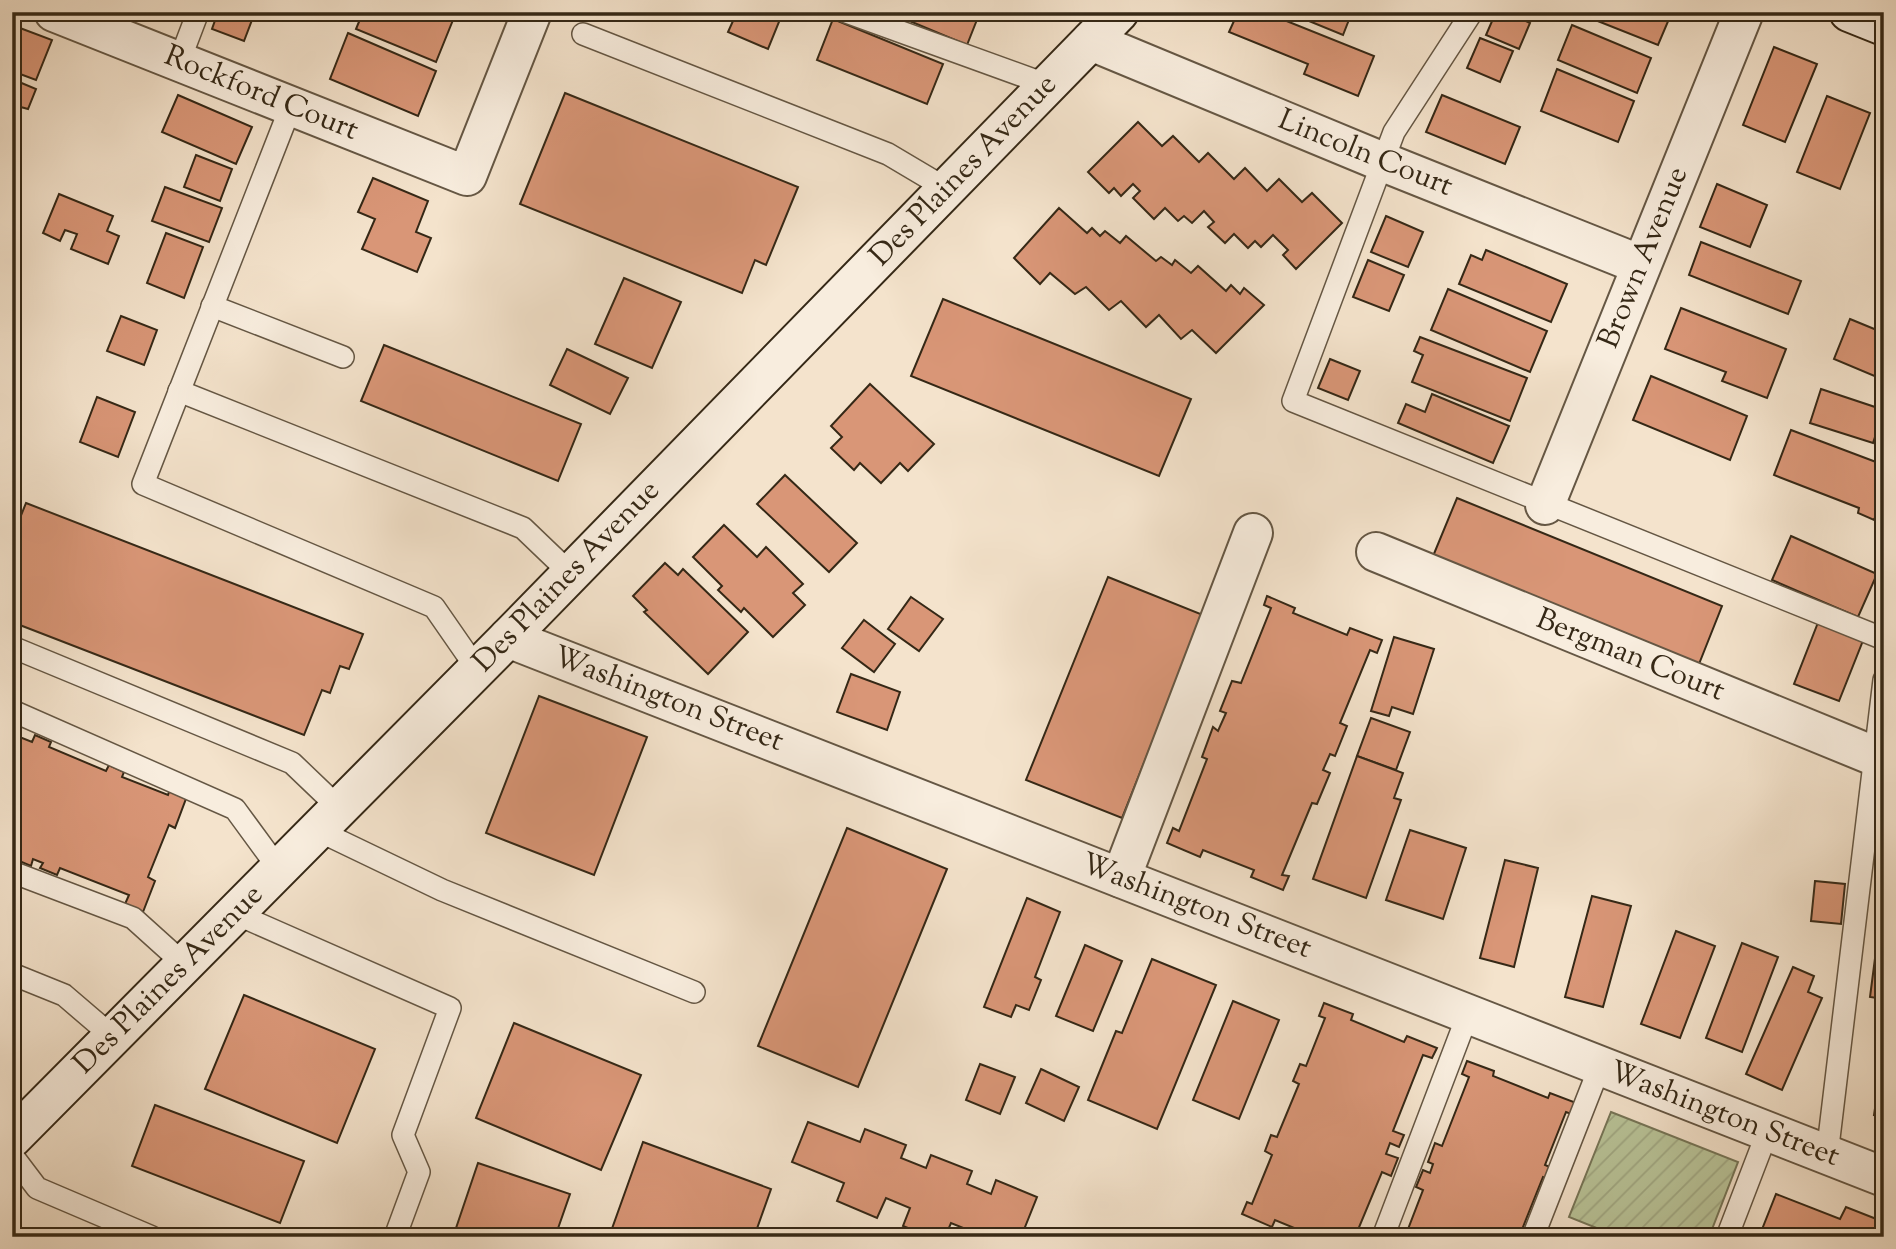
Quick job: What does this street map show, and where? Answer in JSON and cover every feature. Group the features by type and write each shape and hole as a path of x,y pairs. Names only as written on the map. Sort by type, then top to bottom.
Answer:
{"street":[{"name":"Rockford Court","path":"54,12 467,176 532,12"},
{"name":"Des Plaines Avenue","path":"12,1138 571,574 1119,12"},
{"name":"Brown Avenue","path":"1545,505 1744,12"},
{"path":"1849,12 1884,26"},
{"name":"Lincoln Court","path":"1091,41 1641,265"},
{"path":"1121,878 1253,533"},
{"name":"Bergman Court","path":"1376,552 1879,758"},
{"name":"Washington Street","path":"508,638 1884,1177"}],"lane":[{"path":"179,62 198,12"},
{"path":"846,12 1048,85"},
{"path":"1472,12 1394,132 1293,401 1545,505 1884,639"},
{"path":"583,34 888,154 947,189"},
{"path":"291,106 143,484 434,607 477,669"},
{"path":"212,306 343,357"},
{"path":"179,391 523,527 571,574"},
{"path":"12,647 292,763 328,819 442,890 694,992"},
{"path":"1827,1155 1879,758 1884,680"},
{"path":"15,712 235,809 279,869"},
{"path":"12,872 132,918 184,964"},
{"path":"234,913 450,1009 403,1135 419,1172 395,1237"},
{"path":"12,974 64,995 113,1037"},
{"path":"1383,1237 1468,1014"},
{"path":"1533,1237 1600,1066"},
{"path":"1727,1237 1767,1133"},
{"path":"12,1155 37,1188 152,1237"}],"green space":[{"path":"1611,1112 1738,1162 1709,1237 1619,1237 1569,1217"}],"building":[{"path":"218,12 255,12 244,41 212,29"},
{"path":"363,12 449,12 455,15 436,62 356,29"},
{"path":"737,12 783,12 768,49 728,32"},
{"path":"888,12 980,12 967,45"},
{"path":"1238,12 1264,12 1374,56 1358,96 1304,74 1308,64 1229,32"},
{"path":"1287,12 1352,12 1343,35"},
{"path":"1496,12 1506,12 1530,23 1519,49 1486,35"},
{"path":"1575,12 1672,12 1658,45"},
{"path":"833,19 943,64 927,104 817,60"},
{"path":"12,25 52,40 36,80 12,71"},
{"path":"1572,25 1651,58 1637,93 1558,60"},
{"path":"348,33 436,71 418,116 330,79"},
{"path":"1480,38 1513,51 1500,82 1467,68"},
{"path":"1774,47 1817,64 1785,142 1743,125"},
{"path":"1557,69 1634,101 1618,142 1541,111"},
{"path":"12,79 36,89 28,109 17,106 13,117"},
{"path":"565,93 798,187 766,265 755,260 742,293 520,204"},
{"path":"178,95 252,127 236,164 162,132"},
{"path":"1442,95 1520,127 1505,164 1426,132"},
{"path":"1827,96 1870,113 1840,189 1797,172"},
{"path":"1138,122 1162,146 1173,136 1199,162 1208,153 1234,179 1245,168 1267,191 1279,179 1302,202 1312,193 1342,223 1296,269 1283,255 1288,250 1273,235 1261,247 1255,241 1248,248 1234,234 1225,243 1208,227 1214,222 1204,211 1192,223 1184,216 1178,221 1165,208 1154,219 1133,198 1140,191 1133,184 1121,196 1114,188 1109,193 1088,172"},
{"path":"196,155 232,169 220,201 184,187"},
{"path":"373,178 428,201 416,232 431,238 417,272 362,249 375,219 358,212"},
{"path":"1717,184 1767,205 1750,247 1700,227"},
{"path":"165,187 222,208 209,242 152,221"},
{"path":"59,194 113,216 107,231 119,236 108,264 71,249 77,234 65,230 60,241 43,233"},
{"path":"1059,208 1087,233 1092,228 1100,236 1105,231 1120,243 1126,236 1156,261 1161,257 1172,265 1175,260 1191,273 1198,266 1226,291 1231,285 1240,294 1244,288 1264,305 1216,353 1192,330 1181,339 1159,315 1146,327 1121,301 1109,310 1086,287 1075,294 1050,273 1040,284 1014,258"},
{"path":"1386,216 1423,232 1408,267 1371,252"},
{"path":"166,233 203,247 184,298 147,283"},
{"path":"1701,242 1801,281 1788,314 1689,275"},
{"path":"1486,250 1567,284 1551,322 1459,284 1471,255 1482,260"},
{"path":"1368,260 1404,275 1389,311 1353,297"},
{"path":"624,278 681,302 652,368 595,344"},
{"path":"1448,289 1547,331 1530,372 1431,330"},
{"path":"943,299 1191,399 1159,476 911,376"},
{"path":"1681,308 1786,349 1767,398 1722,381 1726,372 1665,349"},
{"path":"121,316 157,330 144,365 107,351"},
{"path":"1850,319 1884,333 1884,380 1834,359"},
{"path":"1420,337 1527,378 1510,421 1412,382 1423,355 1414,351"},
{"path":"384,345 581,424 558,481 361,401"},
{"path":"567,349 628,378 610,414 550,385"},
{"path":"1330,359 1360,371 1348,400 1318,388"},
{"path":"1651,376 1747,416 1730,460 1633,420"},
{"path":"870,384 934,444 908,471 900,463 881,483 860,463 854,470 831,448 842,437 831,426"},
{"path":"1821,389 1884,410 1873,443 1810,423"},
{"path":"1432,394 1509,426 1493,463 1398,423 1406,404 1425,412"},
{"path":"97,397 135,412 118,457 80,442"},
{"path":"1791,430 1884,465 1884,494 1874,520 1858,513 1859,508 1774,475"},
{"path":"785,475 857,543 829,572 757,504"},
{"path":"1457,498 1722,606 1697,669 1431,561"},
{"path":"26,503 363,634 349,669 340,666 330,693 322,690 304,735 12,622 12,538"},
{"path":"724,525 757,557 766,547 803,584 793,593 805,605 773,637 744,608 741,612 718,590 722,586 693,557"},
{"path":"1791,536 1877,574 1858,617 1772,580"},
{"path":"665,563 678,575 683,569 748,632 708,674 644,612 647,610 633,596"},
{"path":"1108,577 1203,615 1122,818 1026,780"},
{"path":"1267,596 1295,608 1293,613 1347,635 1350,628 1382,640 1377,653 1370,650 1340,723 1347,726 1335,756 1330,754 1323,770 1330,773 1317,804 1312,803 1282,875 1289,876 1283,890 1251,877 1254,870 1203,850 1200,857 1167,843 1173,828 1179,831 1207,759 1202,757 1213,727 1218,731 1226,713 1220,711 1232,681 1241,683 1271,608 1264,605"},
{"path":"911,597 943,619 919,651 888,629"},
{"path":"864,620 895,644 874,672 842,648"},
{"path":"1819,620 1864,638 1839,701 1794,684"},
{"path":"1394,637 1434,649 1413,714 1392,707 1389,716 1371,711"},
{"path":"851,674 900,692 887,730 837,712"},
{"path":"539,696 647,737 594,875 486,833"},
{"path":"1371,718 1410,732 1396,770 1357,756"},
{"path":"12,734 32,742 35,735 51,742 49,747 106,771 109,765 124,772 122,777 168,795 170,789 187,796 175,828 169,825 148,877 155,881 143,912 125,904 129,895 60,868 57,875 40,868 43,863 33,859 31,866 12,858 15,850 12,849"},
{"path":"1357,756 1403,773 1394,798 1401,800 1366,898 1313,879"},
{"path":"847,828 947,869 858,1087 758,1046"},
{"path":"1410,830 1466,848 1443,919 1386,900"},
{"path":"1505,860 1538,868 1514,967 1480,958"},
{"path":"1815,881 1845,884 1841,924 1811,921"},
{"path":"1592,896 1631,906 1603,1007 1565,997"},
{"path":"1027,898 1060,912 1035,977 1041,980 1029,1010 1016,1005 1011,1017 984,1007"},
{"path":"1676,931 1715,946 1680,1038 1641,1024"},
{"path":"1742,943 1778,957 1742,1052 1706,1038"},
{"path":"1877,943 1884,944 1884,999 1870,997"},
{"path":"1085,945 1122,961 1093,1031 1056,1016"},
{"path":"1152,959 1216,985 1157,1129 1088,1100 1116,1031 1122,1033"},
{"path":"1793,967 1814,976 1808,992 1822,998 1782,1090 1746,1074"},
{"path":"244,995 375,1049 337,1143 205,1089"},
{"path":"1233,1001 1279,1020 1239,1119 1193,1100"},
{"path":"1324,1003 1353,1014 1351,1020 1404,1042 1407,1036 1437,1048 1432,1058 1423,1055 1393,1131 1404,1135 1399,1147 1390,1143 1386,1154 1398,1158 1391,1176 1382,1172 1355,1237 1316,1237 1275,1220 1272,1227 1242,1214 1247,1202 1252,1204 1272,1155 1265,1151 1271,1135 1277,1137 1299,1084 1293,1081 1300,1064 1306,1066 1325,1018 1319,1016"},
{"path":"514,1023 641,1075 601,1170 476,1118"},
{"path":"1467,1061 1494,1071 1493,1076 1548,1098 1550,1093 1579,1104 1574,1115 1566,1112 1545,1165 1552,1168 1548,1179 1543,1177 1519,1237 1405,1237 1423,1190 1416,1187 1423,1170 1430,1173 1433,1164 1428,1162 1435,1143 1442,1146 1469,1077 1462,1074"},
{"path":"980,1064 1015,1077 1000,1114 966,1100"},
{"path":"1041,1069 1079,1087 1064,1121 1026,1103"},
{"path":"1880,1074 1884,1075 1884,1116 1874,1115"},
{"path":"155,1105 304,1161 280,1223 132,1166"},
{"path":"808,1122 860,1142 865,1129 906,1145 901,1158 926,1168 931,1155 972,1171 967,1184 991,1194 996,1180 1037,1197 1021,1237 975,1237 976,1233 951,1223 945,1237 930,1237 903,1226 910,1208 886,1198 877,1218 837,1201 844,1183 792,1162"},
{"path":"643,1142 771,1189 754,1237 609,1237"},
{"path":"478,1163 570,1194 555,1237 453,1237"},
{"path":"1776,1194 1840,1219 1846,1207 1884,1222 1884,1237 1759,1237"}]}
